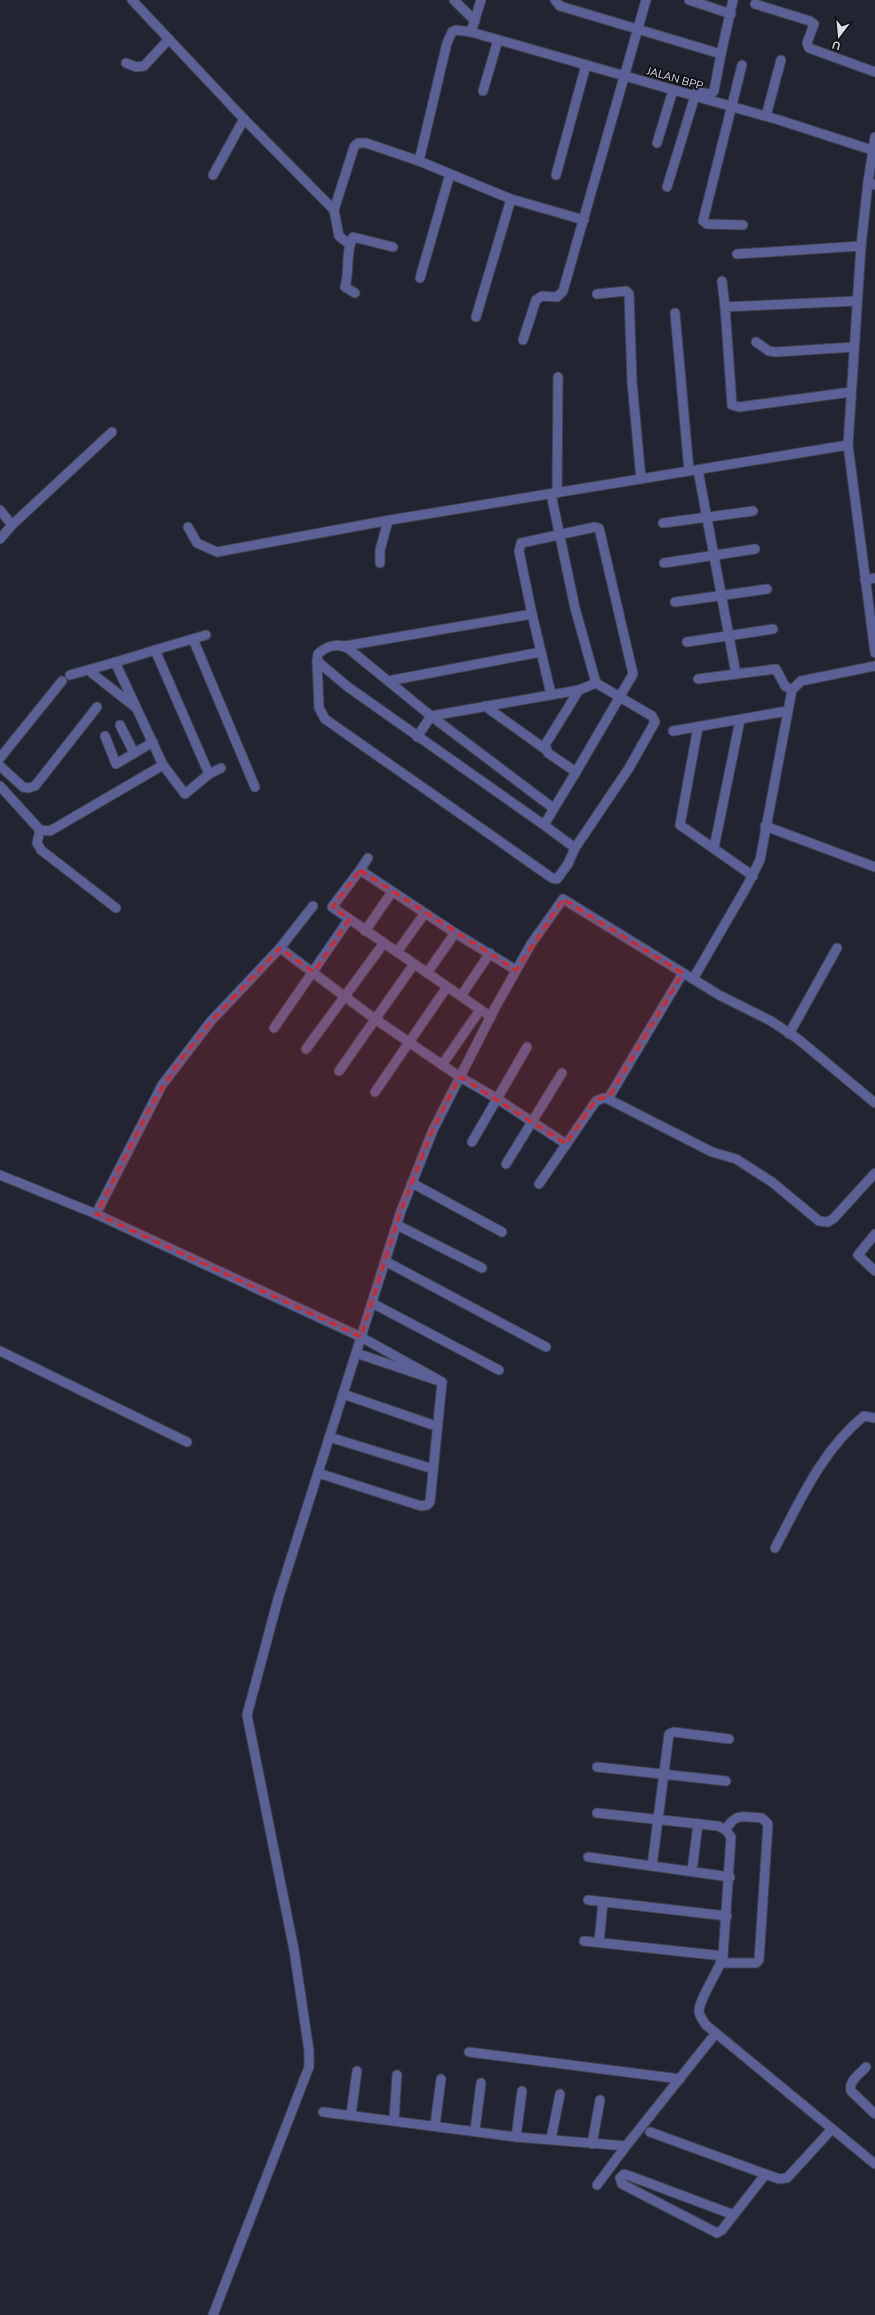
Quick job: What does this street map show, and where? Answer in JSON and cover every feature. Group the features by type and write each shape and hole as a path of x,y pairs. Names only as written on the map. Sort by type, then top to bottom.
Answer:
{"street":[{"path":"132,0 140,11 169,38 244,119 334,210"},
{"path":"454,0 475,20"},
{"path":"471,32 481,0"},
{"path":"555,0 560,6 721,54"},
{"path":"523,340 536,300 542,296 557,297 563,291 646,0"},
{"path":"691,0 731,14"},
{"path":"657,143 677,91 685,90 713,93 733,0"},
{"path":"755,4 810,21 814,24 807,43 809,48 875,72"},
{"name":"JALAN BPP","path":"418,161 450,35 456,30 471,32 766,116 872,150"},
{"path":"126,63 136,67 144,66 169,38"},
{"path":"483,91 498,40"},
{"path":"766,116 781,60"},
{"path":"556,175 586,65"},
{"path":"742,65 703,221 706,224 743,225"},
{"path":"667,187 695,96"},
{"path":"213,175 244,119"},
{"path":"875,137 872,150 871,183 861,246 848,445 875,653"},
{"path":"350,245 339,236 334,210 354,147 358,143 366,143 418,161 511,199 584,220"},
{"path":"420,278 450,174"},
{"path":"476,317 511,199"},
{"path":"355,293 345,287 349,273 350,245 354,236 393,247"},
{"path":"737,254 861,246"},
{"path":"722,281 732,405 739,407 851,392"},
{"path":"597,294 626,291 630,294 632,382 641,479"},
{"path":"725,307 857,301"},
{"path":"675,313 689,471"},
{"path":"756,342 769,351 776,352 854,347"},
{"path":"532,614 345,646 334,646 325,649 318,654 317,661 318,708 325,720 555,880 560,876 575,848 632,762 656,722 652,716 596,683 575,608 560,535 554,494 558,377"},
{"path":"0,539 112,432"},
{"path":"188,527 196,543 217,552 388,521 848,445"},
{"path":"698,470 736,674"},
{"path":"0,510 12,526"},
{"path":"663,523 753,511"},
{"path":"380,563 380,550 388,521"},
{"path":"544,825 631,679 633,671 600,530 595,527 520,545 532,614 551,694"},
{"path":"664,563 755,549"},
{"path":"865,580 875,578"},
{"path":"675,602 767,589"},
{"path":"687,642 773,629"},
{"path":"70,675 206,635"},
{"path":"193,639 255,787"},
{"path":"345,646 431,716 553,808"},
{"path":"155,650 209,774"},
{"path":"388,681 542,652"},
{"path":"317,661 348,687 575,848"},
{"path":"115,662 163,765 185,794 209,774 221,768"},
{"path":"693,980 753,876 760,860 765,826 792,690 801,681 875,666"},
{"path":"698,679 776,669 785,686 792,690"},
{"path":"88,670 136,708"},
{"path":"0,758 62,681"},
{"path":"417,737 431,716 579,690 596,683"},
{"path":"545,749 546,741 579,690"},
{"path":"485,706 576,772"},
{"path":"0,766 23,787 28,788 35,786 97,707"},
{"path":"673,731 787,711"},
{"path":"714,848 740,720"},
{"path":"120,725 134,753"},
{"path":"698,727 680,821 682,828 714,848 753,876"},
{"path":"105,736 116,764 153,742"},
{"path":"0,786 40,830 50,831 163,765"},
{"path":"765,826 875,867"},
{"path":"40,830 37,843 41,850 116,908"},
{"path":"368,858 332,907 491,1017"},
{"path":"360,870 455,933 516,970"},
{"path":"365,931 392,892"},
{"path":"213,2315 309,2067 309,2051 294,1950 246,1715 278,1599 397,1225 412,1183 433,1130 530,944 563,899 693,980 771,1021 790,1034 875,1103"},
{"path":"96,1214 151,1105 166,1079 211,1021 280,948 313,906"},
{"path":"397,952 425,913"},
{"path":"274,1028 314,972 349,919"},
{"path":"427,973 455,933"},
{"path":"306,1049 344,995 384,943"},
{"path":"280,948 375,1019 442,1064 460,1078 496,1098 566,1144"},
{"path":"790,1034 837,948"},
{"path":"461,996 490,953"},
{"path":"339,1071 414,964"},
{"path":"608,1099 683,973"},
{"path":"375,1092 447,987"},
{"path":"442,1064 480,1010"},
{"path":"472,1142 496,1098 527,1047"},
{"path":"506,1164 562,1073"},
{"path":"540,1184 596,1101 604,1098 712,1152 736,1159 772,1182 819,1221 828,1222 834,1218 875,1173"},
{"path":"0,1175 96,1214 361,1337 442,1382"},
{"path":"412,1183 502,1232"},
{"path":"397,1225 482,1268"},
{"path":"875,1234 858,1255 875,1271"},
{"path":"386,1261 546,1348"},
{"path":"372,1303 499,1370"},
{"path":"0,1351 187,1442"},
{"path":"356,1353 442,1382"},
{"path":"318,1473 421,1506 427,1506 430,1502 436,1426 442,1382"},
{"path":"343,1394 436,1426"},
{"path":"775,1548 818,1468 847,1429 864,1416 875,1418"},
{"path":"329,1437 432,1469"},
{"path":"652,1866 669,1734 674,1732 729,1738"},
{"path":"597,1767 726,1781"},
{"path":"597,1813 718,1826 726,1830 731,1837 730,1877 722,1959 700,2007 701,2017 706,2025 875,2164"},
{"path":"584,1940 750,1964 756,1963 759,1960 768,1824 762,1818 736,1817 732,1820 726,1830"},
{"path":"692,1871 698,1824"},
{"path":"588,1857 730,1877"},
{"path":"588,1900 727,1916"},
{"path":"599,1942 603,1902"},
{"path":"598,2186 626,2146 716,2033"},
{"path":"469,2052 680,2078"},
{"path":"866,2067 852,2082 850,2087 851,2091 875,2114"},
{"path":"351,2115 356,2071"},
{"path":"394,2120 398,2075"},
{"path":"435,2125 442,2079"},
{"path":"475,2130 481,2083"},
{"path":"516,2137 522,2091"},
{"path":"551,2139 560,2094"},
{"path":"592,2144 600,2100"},
{"path":"323,2112 475,2130 516,2137 626,2146"},
{"path":"650,2132 779,2179 787,2178 832,2129"},
{"path":"734,2215 624,2174 620,2178 622,2184 714,2233 722,2230 734,2215 765,2174"}],"highlighted area":[{"path":"360,870 516,970 563,899 683,973 610,1096 596,1100 566,1144 460,1077 433,1130 401,1211 361,1337 96,1214 151,1105 178,1063 211,1021 280,948 314,972 349,919 332,907"}]}
